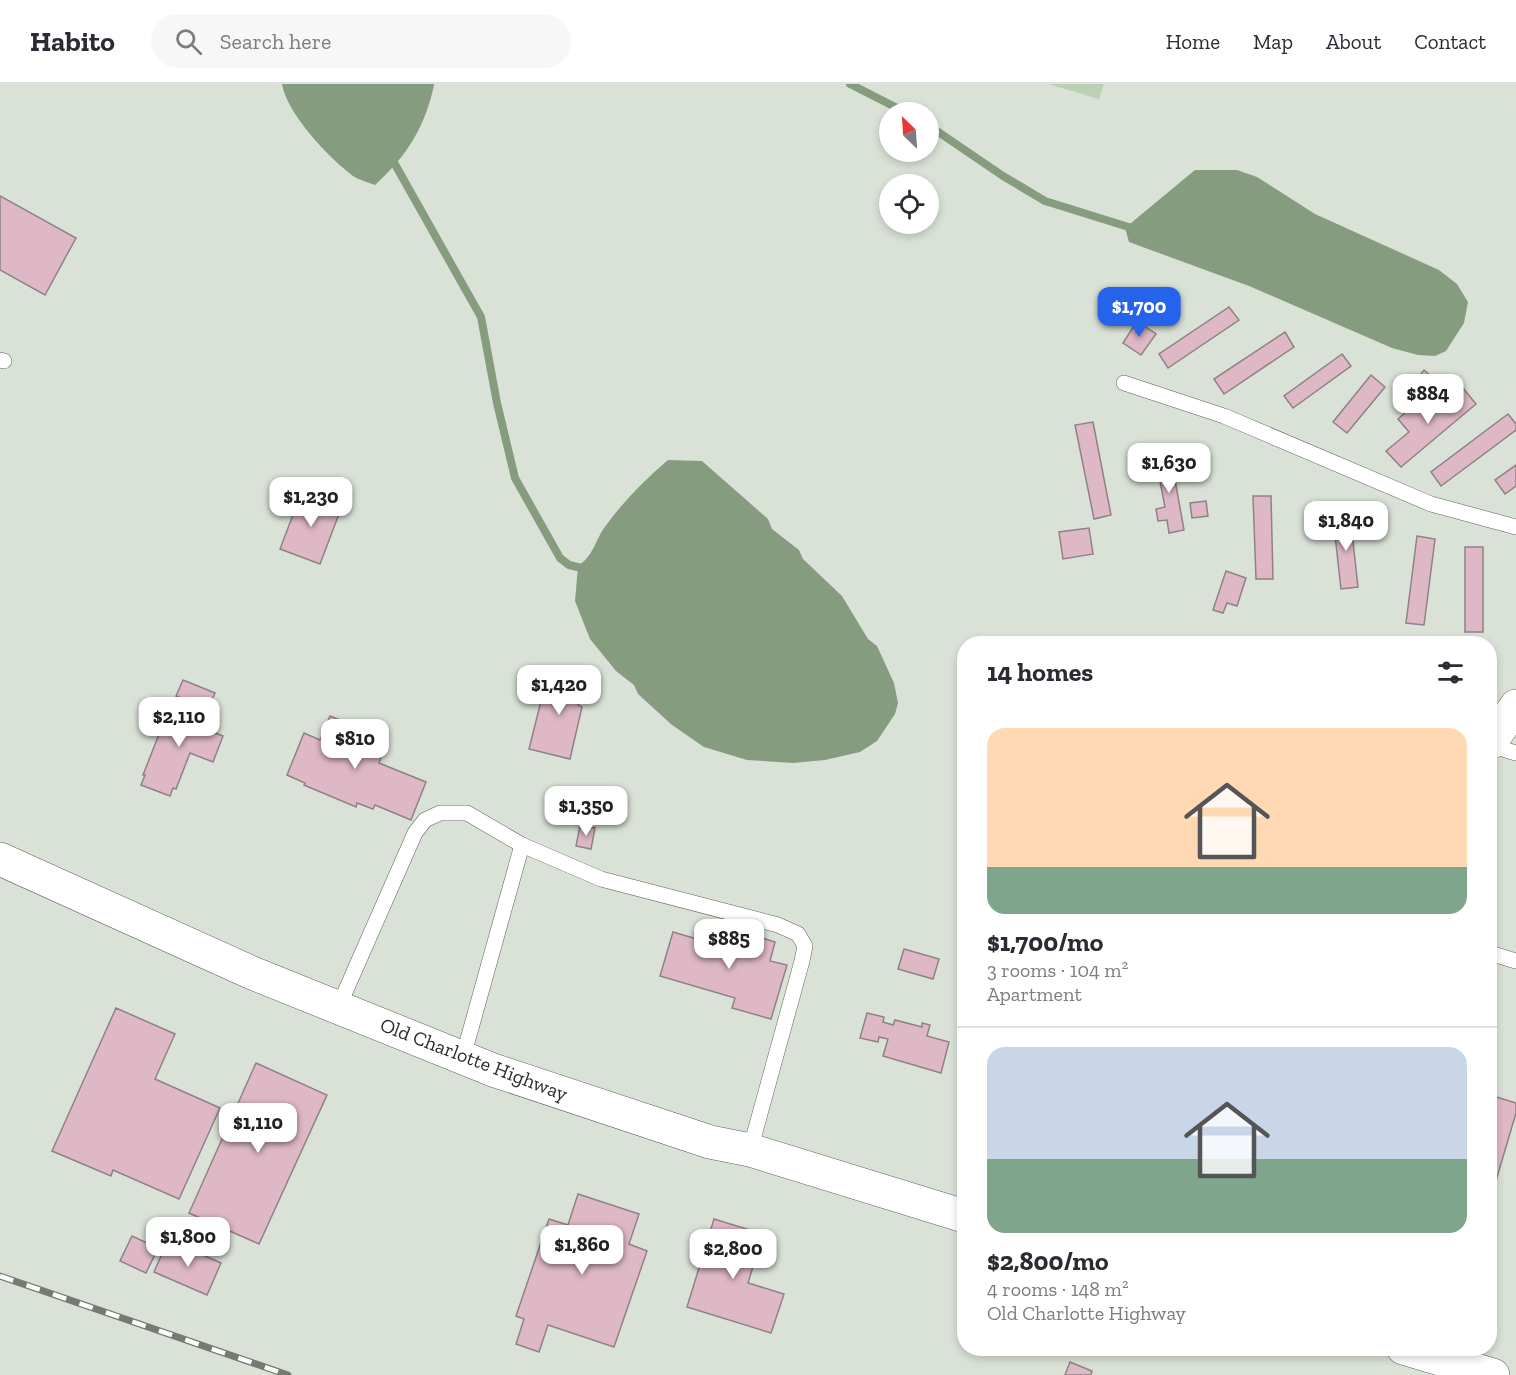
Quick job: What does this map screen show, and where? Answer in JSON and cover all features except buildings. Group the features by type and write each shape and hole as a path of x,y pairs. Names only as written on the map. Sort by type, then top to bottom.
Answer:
{"main road":[{"path":"1497,734 1516,706"},
{"name":"Old Charlotte Highway","path":"0,859 250,972 493,1070 710,1142 750,1150 957,1214"},
{"path":"1430,1356 1493,1375"}],"lane":[{"path":"1124,383 1224,416 1431,504 1516,527"},
{"path":"1497,746 1516,753"},
{"path":"338,1008 415,833 425,820 440,813 467,813 522,845 602,879 778,925 798,934 805,946 750,1150"},
{"path":"463,1057 522,845"},
{"path":"1497,955 1516,960"}],"shaded area":[{"path":"282,84 434,85 425,114 413,140 396,163 375,185 353,176 321,147 300,122"},
{"path":"1048,84 1104,84 1099,99"},
{"path":"1195,170 1237,170 1257,177 1315,214 1439,270 1457,284 1468,302 1464,323 1446,351 1435,356 1418,355 1392,348 1249,286 1129,242 1125,228"},
{"path":"668,460 702,461 768,519 772,529 799,550 803,559 842,596 868,639 877,646 894,683 898,703 895,714 877,741 860,752 825,760 793,763 747,760 704,747 672,725 638,694 634,685 616,671 590,639 575,601 578,566 591,553 604,528 618,510"}],"waterway":[{"path":"850,84 885,102"},
{"path":"939,132 1003,176 1045,201 1135,229"},
{"path":"392,159 481,317 497,403 515,478 560,558 569,565 586,569"}],"railway":[{"path":"0,1276 288,1375"}]}
